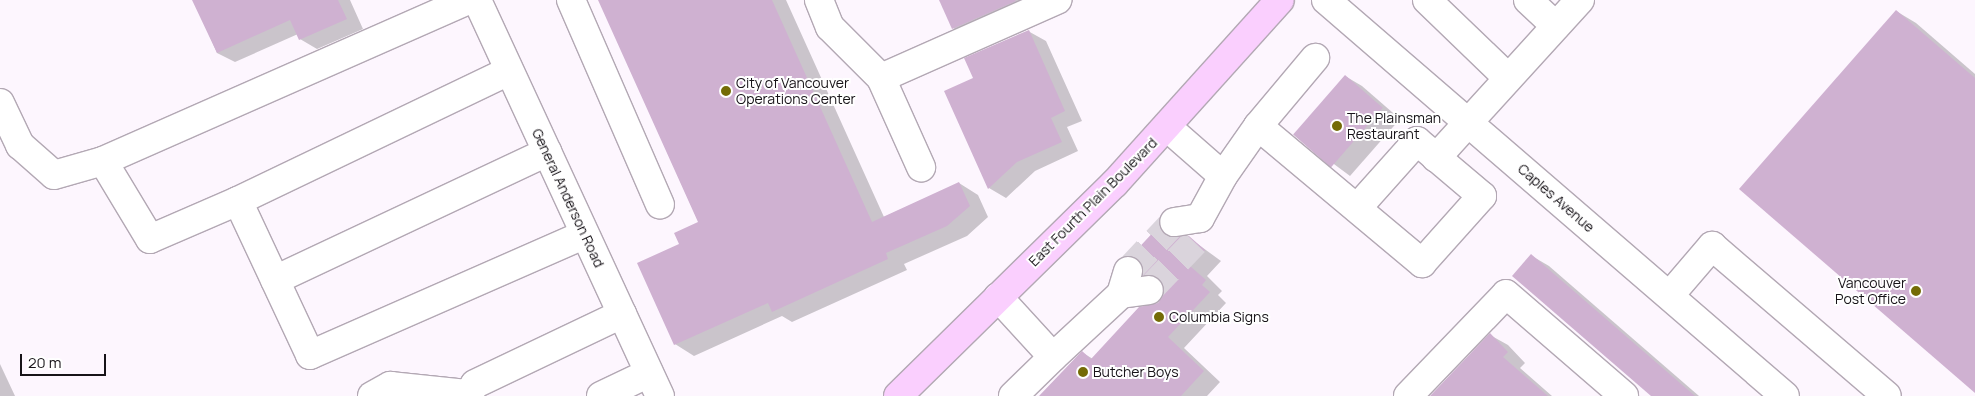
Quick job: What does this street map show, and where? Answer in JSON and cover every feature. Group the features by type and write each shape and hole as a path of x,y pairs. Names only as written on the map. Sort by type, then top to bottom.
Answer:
{"main road":[{"name":"East Fourth Plain Boulevard","path":"900,395 1167,127 1280,0"}],"street":[{"path":"0,103 20,144 54,175 103,161 468,0"},
{"name":"General Anderson Road","path":"477,0 655,384"},
{"path":"571,0 660,206"},
{"path":"819,0 830,27 881,78 921,167"},
{"path":"881,78 1057,0"},
{"name":"Caples Avenue","path":"1326,0 1785,396"},
{"path":"1427,0 1508,78"},
{"path":"1528,0 1556,26"},
{"path":"1436,158 1580,0"},
{"path":"1190,227 1222,176 1258,126 1316,58"},
{"path":"103,161 150,239 238,201 510,71"},
{"path":"1258,126 1422,263 1482,196 1417,142 1357,208"},
{"path":"1167,127 1222,176"},
{"path":"275,280 547,152"},
{"path":"238,201 310,354 585,234"},
{"path":"1670,295 1712,246 1887,396"},
{"path":"1012,396 1124,282 1148,290"},
{"path":"1408,396 1506,294 1624,396"},
{"path":"998,297 1053,356"},
{"path":"372,396 390,386 467,395 475,384 622,314"},
{"path":"601,396 655,384"}],"building":[{"path":"192,0 338,0 347,19 299,40 290,20 217,53"},
{"name":"City of Vancouver Operations Center","path":"598,0 772,0 872,222 959,182 970,206 947,226 886,253 888,259 772,312 768,303 674,345 637,263 679,244 674,233 698,222"},
{"path":"939,0 1015,0 1016,1 952,29"},
{"name":"Vancouver Post Office","path":"1896,10 1975,78 1975,393 1739,189"},
{"path":"1029,30 1065,111 1051,118 1062,142 1017,162 988,189 944,91 973,78 964,58"},
{"name":"The Plainsman Restaurant","path":"1345,75 1383,108 1331,167 1293,135"},
{"name":"Columbia Signs","path":"1159,226 1169,237 1189,236 1205,250 1190,266 1206,280 1202,285 1210,292 1168,337 1204,371 1181,396 1039,396 1082,351 1091,359 1139,307 1158,303 1163,296 1161,280 1154,275 1143,275 1140,261 1131,256"},
{"path":"1531,254 1695,396 1651,396 1512,276"},
{"path":"1490,333 1508,352 1503,357 1548,396 1430,396"}],"tunnel":[{"path":"1128,271 1174,222"},
{"path":"1149,290 1195,242"}],"place":[{"name":"City of Vancouver Operations Center","path":"726,91"},
{"name":"The Plainsman Restaurant","path":"1337,126"},
{"name":"Vancouver Post Office","path":"1916,291"},
{"name":"Columbia Signs","path":"1159,317"},
{"name":"Butcher Boys","path":"1083,372"}]}
